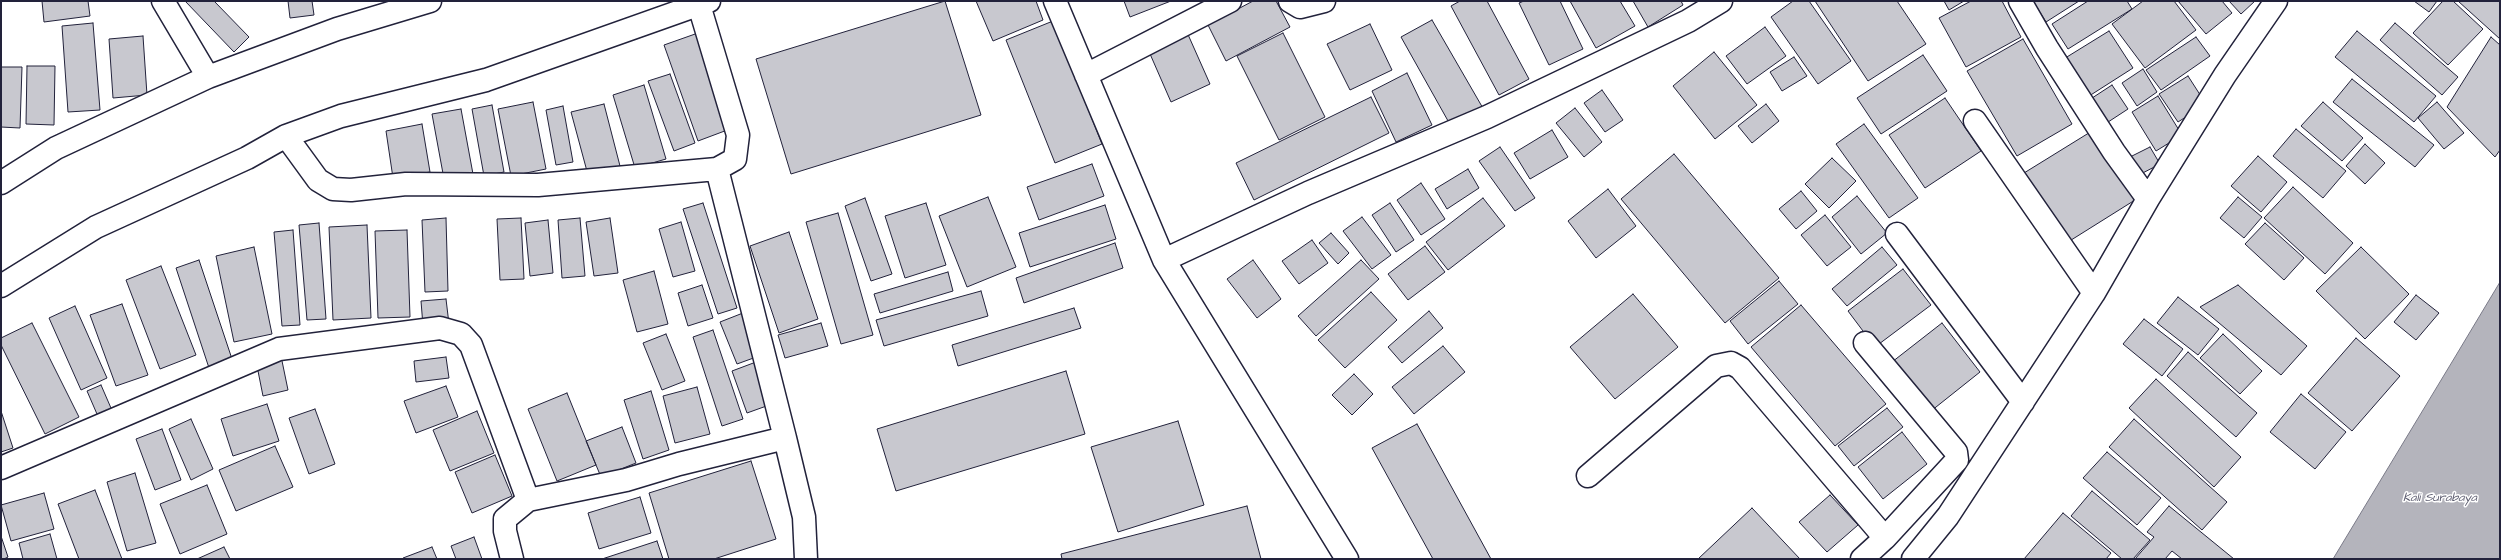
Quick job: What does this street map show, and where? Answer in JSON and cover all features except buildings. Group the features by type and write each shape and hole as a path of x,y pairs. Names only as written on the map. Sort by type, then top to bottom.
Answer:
{"street":[{"path":"163,1 208,77"},
{"path":"1,183 56,148 208,77 337,29 430,1"},
{"path":"1055,1 1164,260 1347,559"},
{"path":"1086,75 1230,1"},
{"path":"1290,1 1300,7 1324,1"},
{"path":"1164,260 1308,194 1515,104 1688,21 1721,1"},
{"path":"2020,1 2051,55 2114,152 2148,199"},
{"path":"1913,559 1948,516 2094,293 2148,199 2226,75 2276,1"},
{"path":"1,286 96,227 247,158 286,136 341,116 486,80 704,3 738,135 735,159 717,169 538,185 406,184 351,190 333,189 318,180 286,136"},
{"path":"1975,121 2094,293"},
{"path":"717,169 804,517 806,559"},
{"path":"1897,234 2023,402"},
{"path":"1,468 279,349 440,328 461,334 471,345 528,500"},
{"path":"1862,559 1885,538 1957,460 1956,452 1865,343"},
{"path":"1588,476 1716,366 1731,363 1740,368 1885,538"},
{"path":"512,559 505,531 505,518 528,500 626,480 679,464 785,438"}],"water":[{"name":"Kali Surabaya","path":"2500,282 2500,559 2333,559 2455,357"}]}
